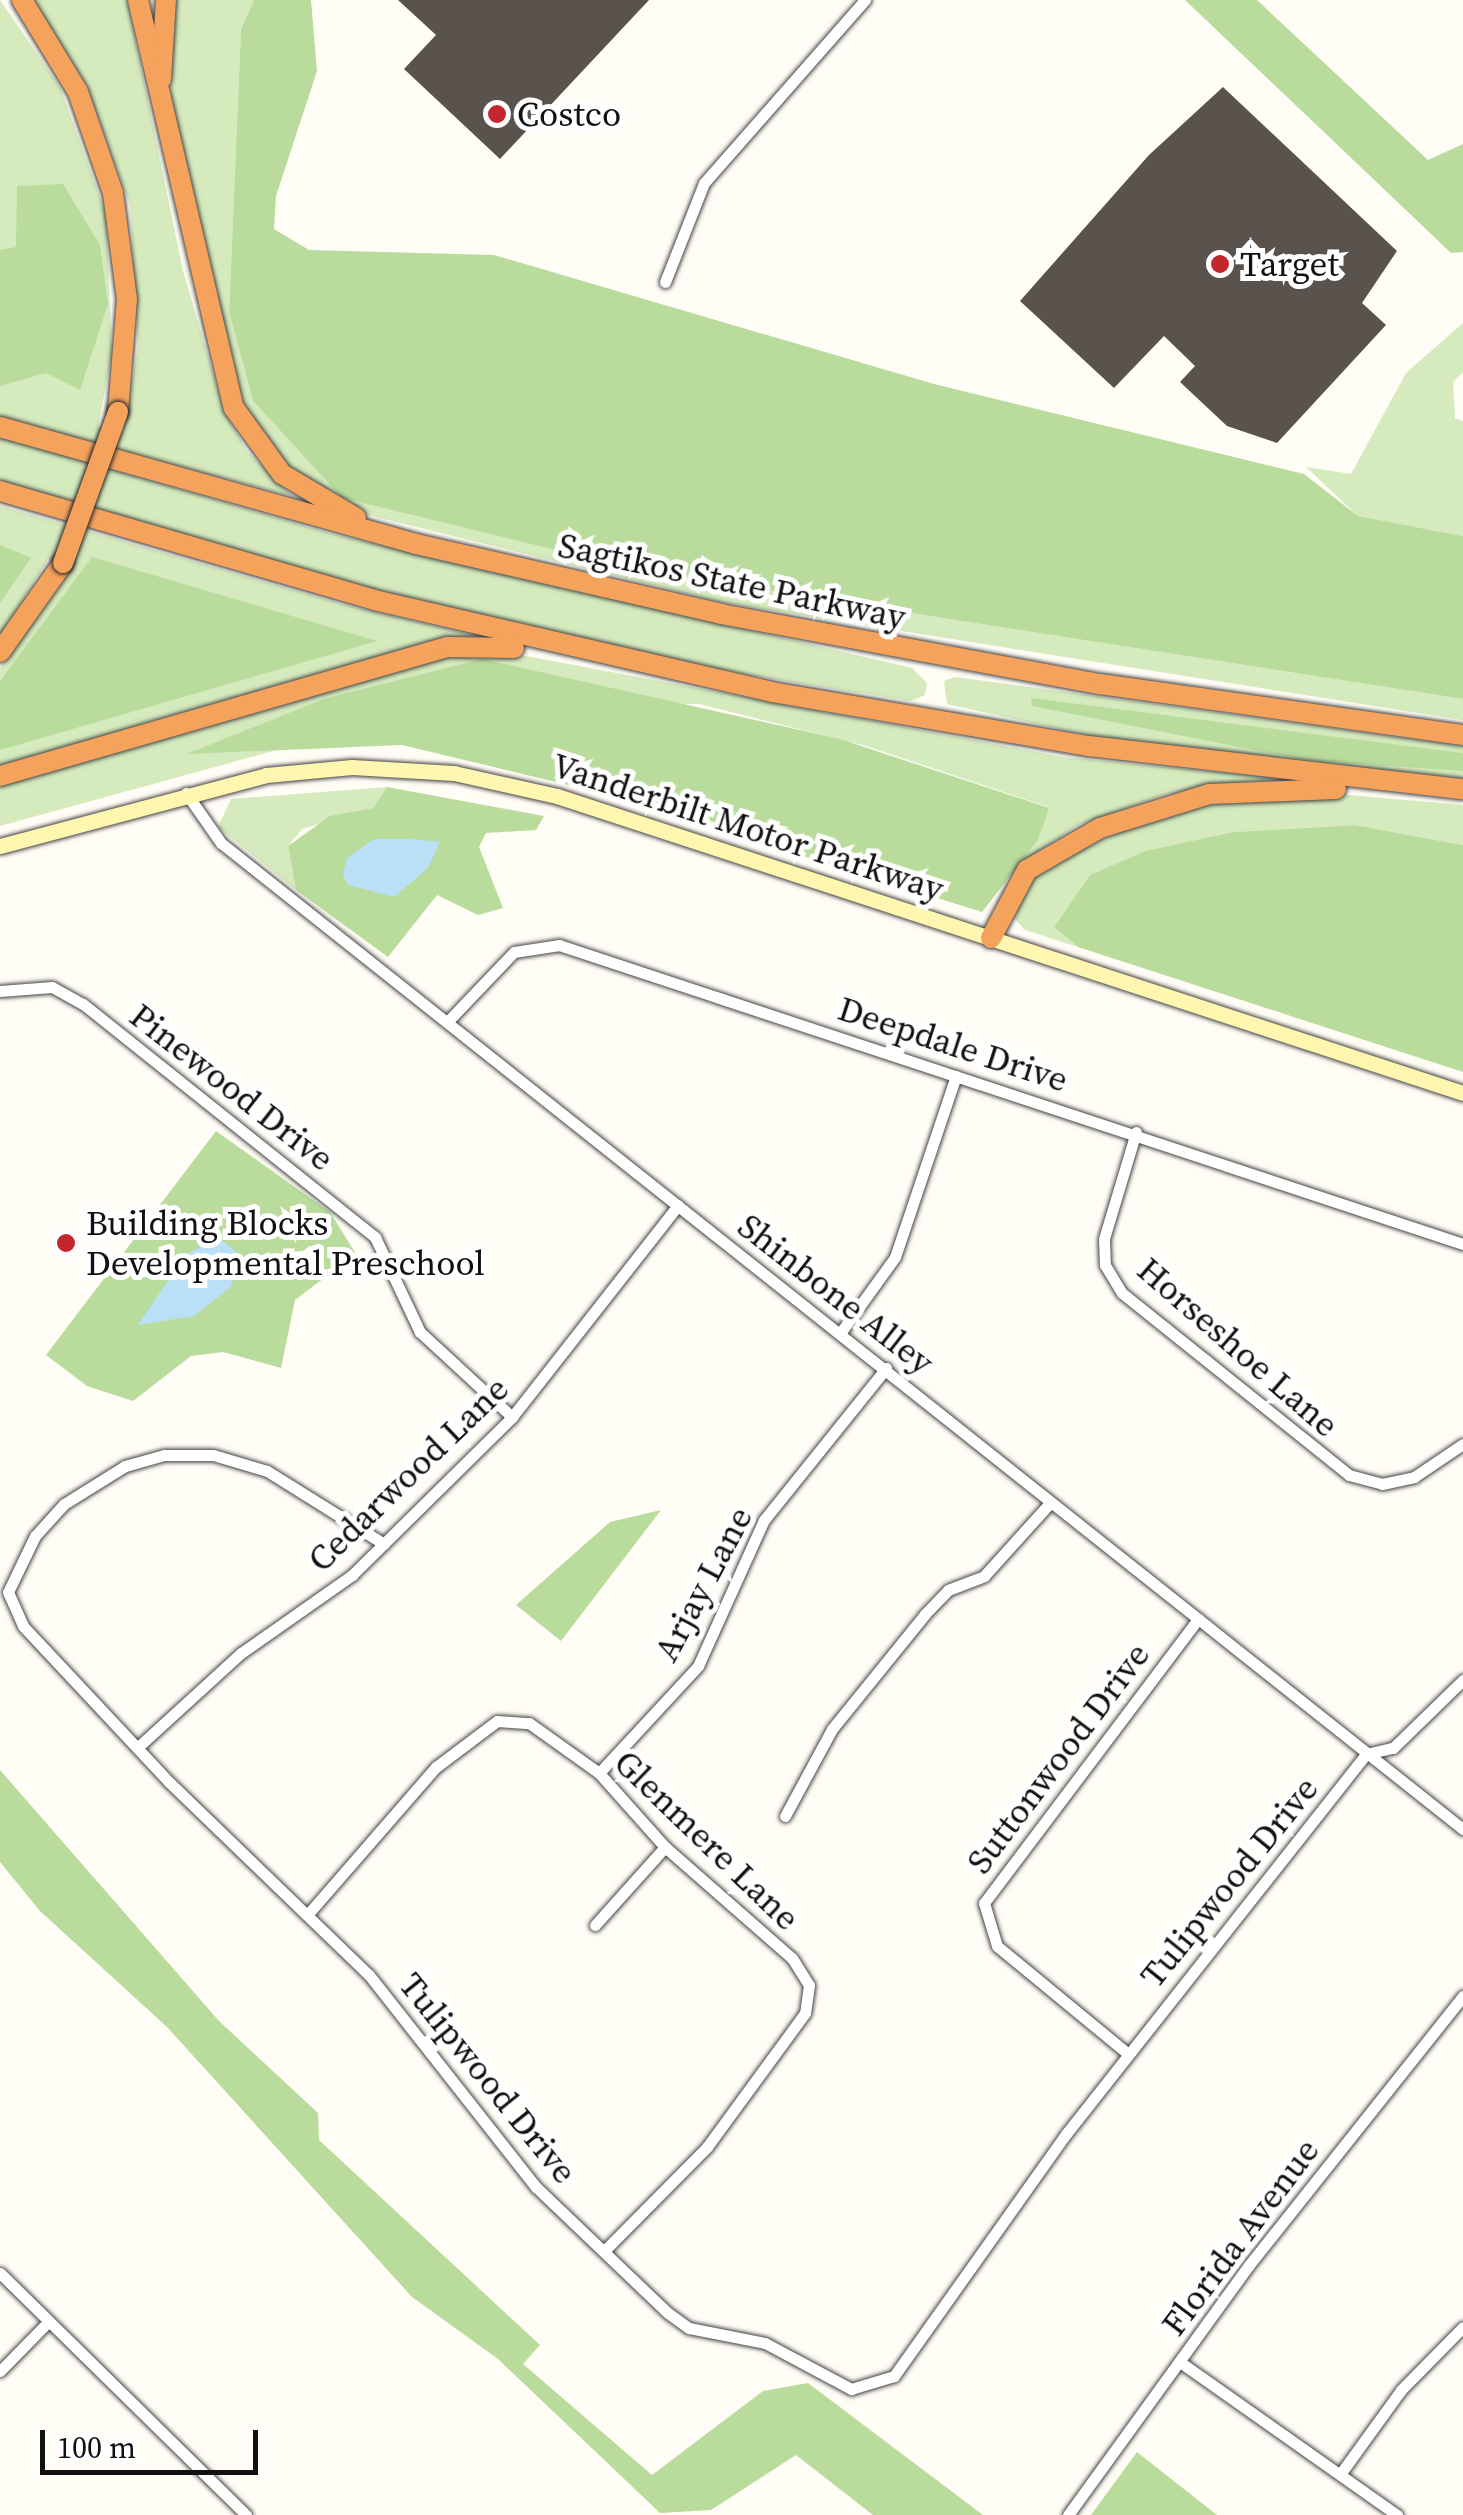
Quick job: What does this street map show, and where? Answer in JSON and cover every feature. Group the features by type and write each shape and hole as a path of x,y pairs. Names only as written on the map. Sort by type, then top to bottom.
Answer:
{"highway":[{"path":"0,652 63,563 118,412 126,299 113,193 78,92 22,0"},
{"path":"138,0 163,131 217,358 250,437 310,495 416,544"},
{"path":"163,131 166,0"},
{"name":"Sagtikos State Parkway","path":"0,427 416,544 941,658 1463,735"},
{"path":"0,491 312,584 688,674"},
{"path":"0,776 460,645 688,674 1089,746 1463,792"},
{"path":"992,938 1011,891 1040,860 1153,808 1262,788 1463,792"}],"main road":[{"name":"Vanderbilt Motor Parkway","path":"0,846 186,793 326,768 484,778 992,938 1463,1093"}],"street":[{"path":"664,282 704,183 861,2"},
{"name":"Shinbone Alley","path":"186,793 208,832 1463,1828"},
{"name":"Deepdale Drive","path":"449,1020 514,952 558,944 1136,1132 1463,1244"},
{"name":"Pinewood Drive","path":"0,991 52,987 83,1004 375,1236 420,1332 512,1417"},
{"path":"841,1332 895,1257 956,1076"},
{"name":"Horseshoe Lane","path":"1136,1132 1104,1239 1105,1265 1122,1293 1349,1475 1382,1484 1414,1477 1463,1444"},
{"name":"Cedarwood Lane","path":"138,1747 241,1653 384,1544 512,1417 678,1204"},
{"name":"Arjay Lane","path":"599,1773 698,1666 764,1520 886,1368"},
{"name":"Tulipwood Drive","path":"384,1544 267,1470 213,1455 124,1466 64,1504 35,1536 8,1592 24,1626 138,1747 369,1975 536,2187 690,2328 766,2344 836,2384 873,2389 894,2376 1128,2053 1366,1754"},
{"path":"785,1816 832,1729 925,1614 948,1590 984,1576 1050,1502"},
{"name":"Suttonwood Drive","path":"1128,2053 996,1946 984,1903 1198,1620"},
{"path":"1366,1754 1393,1748 1463,1680"},
{"name":"Glenmere Lane","path":"308,1914 436,1767 497,1721 556,1736 599,1773 665,1847 792,1958 809,1986 805,2013 707,2147 604,2252"},
{"path":"595,1925 665,1847"},
{"name":"Florida Avenue","path":"1068,2515 1180,2362 1463,1996"},
{"path":"0,2273 44,2326 246,2515"},
{"path":"0,2372 44,2326"},
{"path":"1341,2473 1401,2390 1463,2327"},
{"path":"1180,2362 1397,2515"}],"green space":[{"path":"0,0 60,87 106,214 112,354 98,426 123,432 138,347 130,205 87,86 32,0 127,0 183,271 224,410 246,450 292,496 0,418"},
{"path":"174,0 254,0 241,29 229,312 253,401 342,498 641,571 1463,699 1463,720 725,603 368,515 316,491 275,461 241,402 170,115"},
{"path":"254,0 311,0 317,71 276,196 274,229 309,250 494,255 934,384 1304,474 1358,516 1463,536 1463,699 641,571 342,498 253,401 229,312 241,29"},
{"path":"1185,0 1257,0 1428,160 1463,144 1463,252 1451,253"},
{"path":"63,184 100,245 108,304 80,390 46,373 0,386 0,250 16,247 17,186"},
{"path":"1463,323 1463,372 1453,382 1455,418 1463,421 1463,536 1358,516 1306,467 1351,474 1406,373"},
{"path":"0,437 332,534 912,668 927,683 925,695 911,701 660,661 380,594 0,483"},
{"path":"0,506 338,603 480,637 0,769 0,668 69,571 48,559 0,636"},
{"path":"0,545 31,558 0,603"},
{"path":"92,557 377,641 0,750 0,681"},
{"path":"463,653 526,656 1063,757 1277,778 1166,794 1076,826 1016,866 982,912 1013,861 1038,840 1048,807 866,746 699,704 323,699 191,753 277,750 0,826 0,785"},
{"path":"482,659 840,739 1049,808 1038,840 982,912 602,793 402,745 187,754 323,699"},
{"path":"955,677 1463,746 1463,781 1106,739 947,704 944,681"},
{"path":"1031,698 1463,753 1463,771 1305,760 1032,706"},
{"path":"387,787 373,808 302,829 288,846 296,890 218,827 231,799"},
{"path":"387,787 544,816 536,830 486,833 479,847 503,908 478,915 437,895 388,957 296,890 288,846 330,816 373,808"},
{"path":"1326,793 1463,805 1463,845 1355,825 1234,832 1090,875 1054,927 1078,947 1025,930 1009,912 1040,867 1171,809"},
{"path":"1355,825 1463,845 1463,1072 1078,947 1054,927 1090,875 1146,851 1234,832"},
{"path":"216,1131 330,1212 356,1254 295,1300 281,1368 223,1352 191,1356 133,1401 87,1386 46,1355"},
{"path":"661,1510 561,1641 516,1605 610,1522"},
{"path":"0,1770 219,2021 318,2113 319,2140 540,2345 523,2364 652,2475 763,2391 808,2383 983,2515 873,2515 796,2455 711,2510 660,2513 498,2359 412,2297 167,2027 40,1911 0,1862"},
{"path":"1137,2452 1217,2515 1091,2515"}],"water":[{"path":"374,839 440,842 428,868 394,897 348,885 343,875 347,858"},
{"path":"219,1238 239,1254 231,1287 194,1316 138,1325 186,1254"}],"building":[{"name":"Costco","path":"398,0 649,0 500,159 404,69 436,35"},
{"name":"Target","path":"1223,87 1397,251 1362,303 1386,325 1277,443 1227,426 1180,382 1195,366 1164,336 1114,388 1020,301 1149,155"}],"place":[{"name":"Costco","path":"497,114"},
{"name":"Target","path":"1220,264"},
{"name":"Building Blocks Developmental Preschool","path":"66,1243"}]}
